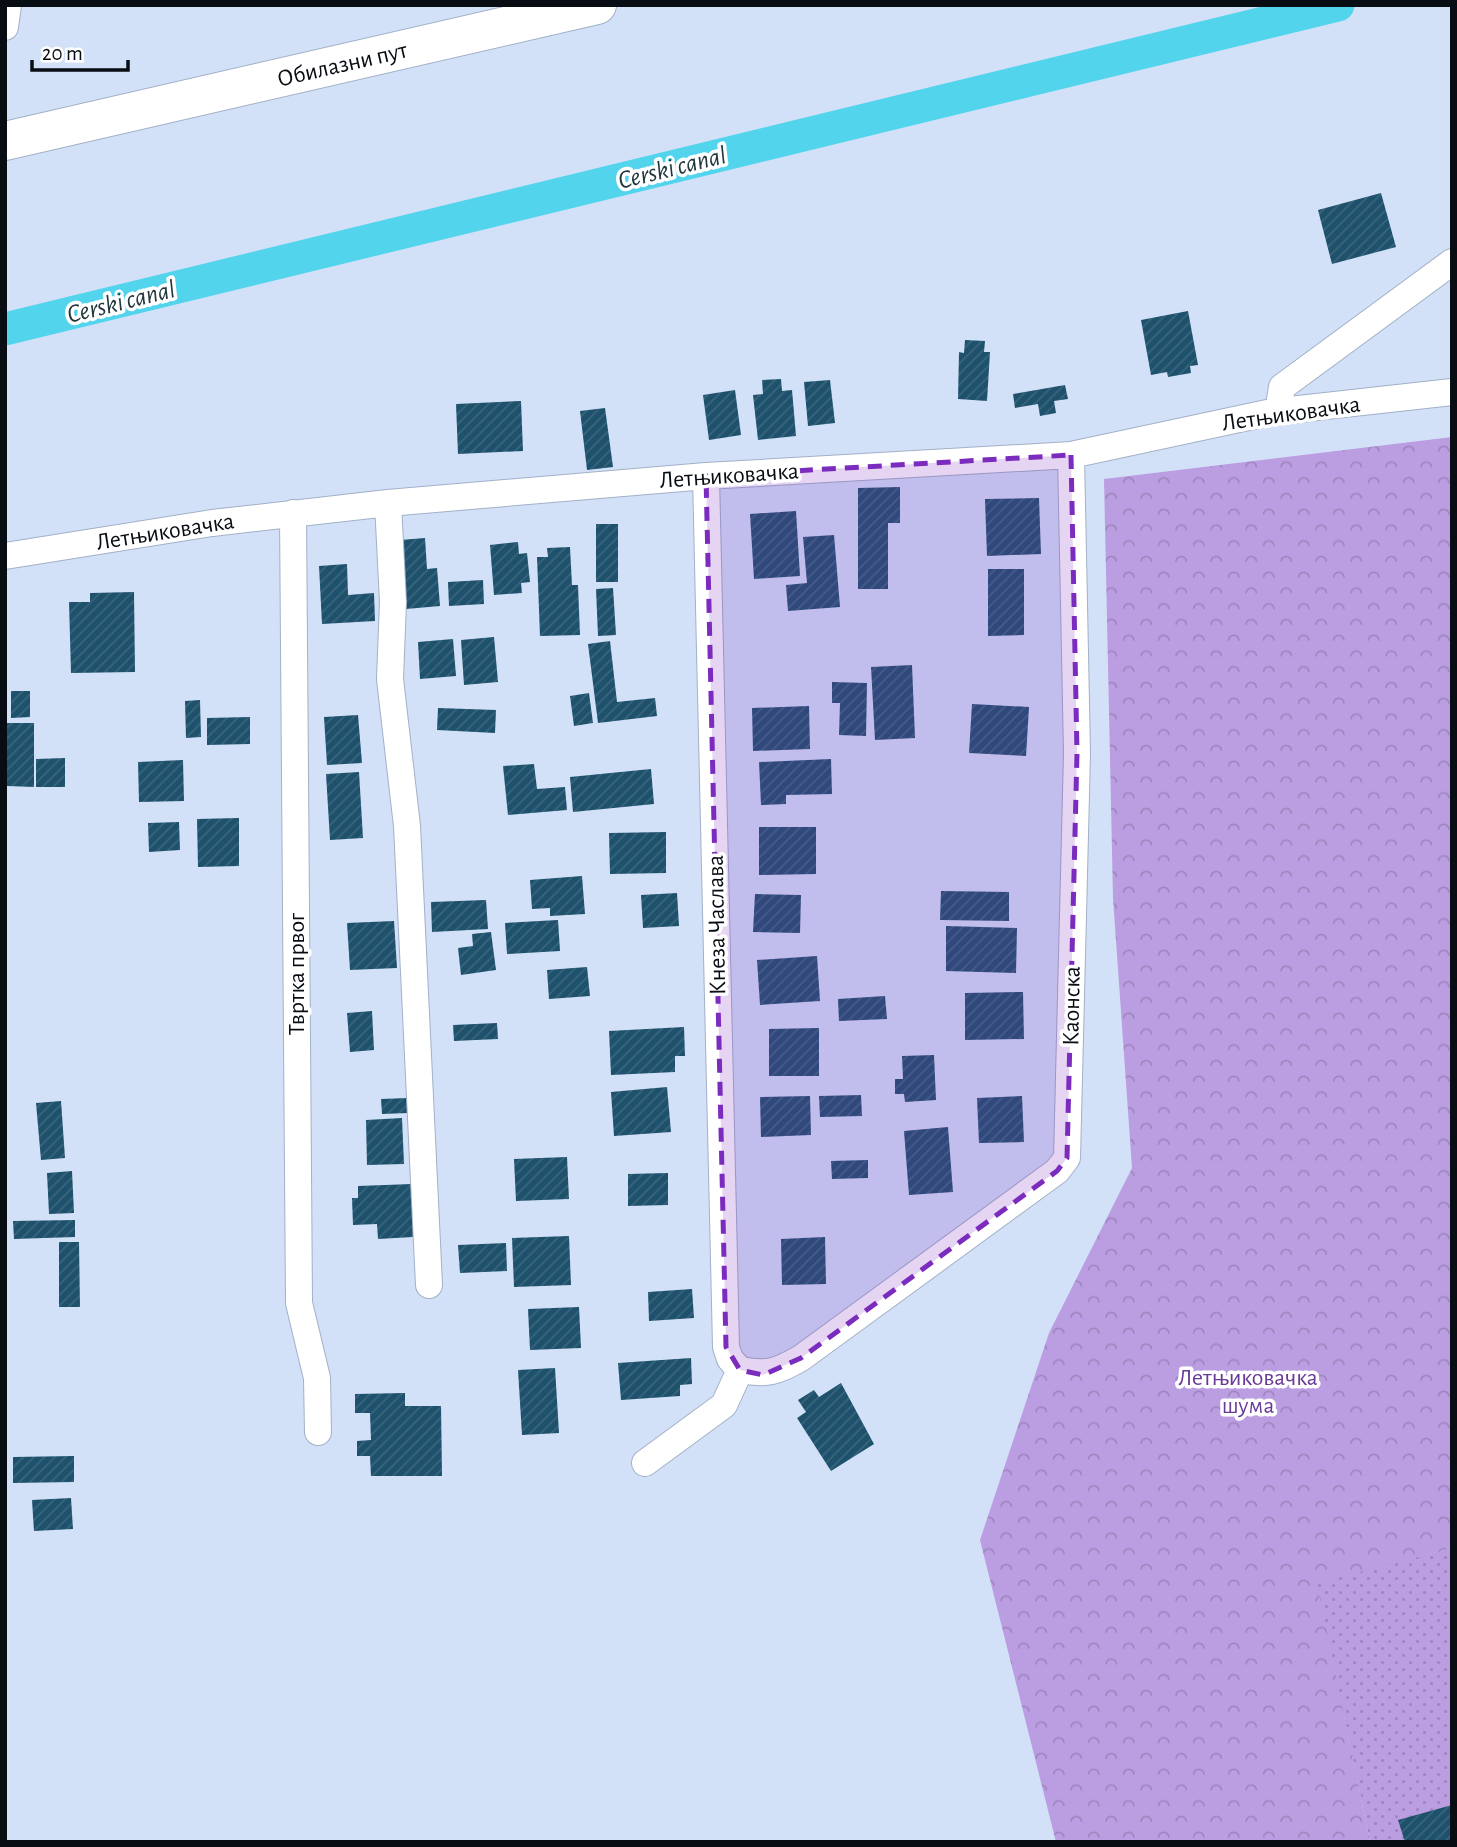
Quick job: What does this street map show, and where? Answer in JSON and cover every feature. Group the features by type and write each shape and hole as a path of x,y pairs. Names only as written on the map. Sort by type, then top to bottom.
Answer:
{"main road":[{"name":"Обилазни пут","path":"5,141 597,5"}],"street":[{"path":"5,27 8,5"},
{"path":"1278,412 1282,387 1452,262"},
{"name":"Летњиковачка","path":"5,556 212,523 388,503 706,476 1071,455 1278,412 1452,392"},
{"name":"Каонска","path":"740,1370 763,1375 801,1358 1057,1171 1067,1158 1077,753 1071,455"},
{"name":"Кнеза Часлава","path":"706,476 726,1347 730,1359 740,1370"},
{"path":"388,503 393,602 390,679 407,826 429,1285"},
{"name":"Твртка првог","path":"293,513 299,1303 317,1378 318,1432"},
{"path":"645,1463 724,1405 740,1370"}],"highlighted area":[{"path":"1071,455 1077,753 1067,1158 1057,1171 801,1358 763,1375 740,1370 726,1347 706,476"}],"green space":[{"name":"Летњиковачка шума","path":"1452,437 1452,1548 1317,1583 1370,1842 1056,1842 980,1540 1049,1333 1132,1168 1113,898 1104,479"},
{"path":"1452,1548 1452,1842 1370,1842 1316,1582"}],"building":[{"path":"1381,193 1396,247 1332,264 1318,210"},
{"path":"1188,311 1198,365 1190,366 1191,373 1168,377 1167,372 1151,375 1141,320"},
{"path":"965,340 985,341 984,352 990,352 987,401 958,399 959,352 964,353"},
{"path":"781,379 782,391 792,390 796,436 758,440 753,395 763,394 762,380"},
{"path":"830,380 835,423 808,426 804,382"},
{"path":"1065,385 1068,399 1054,401 1056,413 1040,416 1038,404 1015,408 1013,394"},
{"path":"735,390 741,435 709,440 703,395"},
{"path":"521,401 523,451 458,454 456,404"},
{"path":"605,408 613,467 587,470 580,411"},
{"path":"900,487 900,523 888,523 888,589 858,589 858,488"},
{"path":"1039,498 1041,554 987,556 985,499"},
{"path":"796,511 800,576 754,579 750,514"},
{"path":"596,524 618,524 618,582 596,582"},
{"path":"834,535 840,607 788,611 786,585 807,583 803,537"},
{"path":"425,538 427,569 437,568 440,606 406,609 400,540"},
{"path":"518,542 519,554 527,553 530,582 521,583 522,593 494,595 490,545"},
{"path":"570,547 572,585 578,585 580,635 540,636 537,557 548,557 547,548"},
{"path":"347,564 348,595 374,593 375,621 322,624 319,566"},
{"path":"988,569 1024,569 1024,635 988,636"},
{"path":"483,580 484,604 449,606 448,582"},
{"path":"613,588 616,635 598,636 596,589"},
{"path":"134,592 135,672 71,673 69,602 90,602 90,593"},
{"path":"494,637 498,682 464,685 461,640"},
{"path":"453,639 456,676 420,679 418,642"},
{"path":"610,641 617,702 655,698 657,716 598,723 588,644"},
{"path":"912,665 915,738 875,740 871,667"},
{"path":"832,682 867,683 866,736 839,735 840,703 832,703"},
{"path":"11,691 30,691 30,717 11,718"},
{"path":"589,693 593,723 574,726 570,696"},
{"path":"200,700 201,737 186,738 185,701"},
{"path":"972,704 1029,707 1026,756 969,753"},
{"path":"809,706 810,749 753,751 752,708"},
{"path":"438,708 496,710 495,733 437,730"},
{"path":"358,715 362,763 327,765 324,717"},
{"path":"250,717 250,744 207,745 207,718"},
{"path":"7,723 34,723 34,787 7,786"},
{"path":"65,758 65,787 36,787 36,759"},
{"path":"831,759 832,794 786,795 786,804 761,805 759,762"},
{"path":"183,760 184,801 139,802 138,762"},
{"path":"534,764 537,789 565,787 567,810 508,815 503,766"},
{"path":"651,769 654,804 573,812 570,777"},
{"path":"359,772 363,838 330,840 326,774"},
{"path":"239,818 239,866 198,867 197,819"},
{"path":"179,822 180,850 149,852 148,823"},
{"path":"759,827 816,827 816,874 759,875"},
{"path":"666,832 666,873 610,874 609,833"},
{"path":"582,876 585,914 550,916 550,908 532,909 530,880"},
{"path":"941,891 1009,892 1009,921 940,920"},
{"path":"677,893 679,926 643,928 641,895"},
{"path":"755,894 801,895 800,933 753,932"},
{"path":"486,900 488,929 432,932 431,902"},
{"path":"558,920 560,951 507,954 505,923"},
{"path":"394,921 397,968 350,970 347,923"},
{"path":"946,926 1017,928 1016,973 946,971"},
{"path":"491,932 496,970 461,975 458,948 473,946 472,934"},
{"path":"817,956 820,1001 760,1005 757,960"},
{"path":"587,967 590,996 549,999 547,970"},
{"path":"1023,992 1024,1039 965,1040 965,993"},
{"path":"885,996 887,1019 839,1021 838,999"},
{"path":"372,1011 374,1050 350,1052 347,1013"},
{"path":"497,1023 498,1039 454,1041 453,1025"},
{"path":"684,1027 685,1056 675,1056 675,1072 611,1075 609,1031"},
{"path":"819,1028 819,1076 769,1076 769,1029"},
{"path":"934,1055 936,1100 905,1102 904,1094 895,1094 895,1079 903,1079 902,1056"},
{"path":"667,1087 671,1132 614,1136 611,1092"},
{"path":"861,1095 862,1116 820,1117 819,1096"},
{"path":"810,1096 811,1135 761,1137 760,1097"},
{"path":"1022,1096 1024,1142 979,1143 977,1098"},
{"path":"408,1098 408,1113 382,1114 381,1099"},
{"path":"61,1101 65,1158 41,1160 36,1103"},
{"path":"402,1118 404,1164 367,1165 366,1120"},
{"path":"948,1127 953,1192 909,1195 904,1131"},
{"path":"567,1157 569,1199 516,1201 514,1159"},
{"path":"868,1160 868,1178 832,1179 831,1161"},
{"path":"72,1171 74,1213 49,1214 47,1173"},
{"path":"668,1173 668,1205 628,1206 628,1174"},
{"path":"412,1184 413,1237 378,1239 377,1224 353,1225 352,1198 358,1198 358,1186"},
{"path":"75,1220 75,1237 14,1239 13,1221"},
{"path":"569,1236 571,1285 514,1287 512,1238"},
{"path":"825,1237 826,1284 782,1285 781,1239"},
{"path":"59,1242 79,1242 80,1307 59,1307"},
{"path":"506,1243 507,1271 460,1273 458,1245"},
{"path":"692,1289 694,1318 649,1321 648,1292"},
{"path":"579,1307 581,1348 530,1350 528,1309"},
{"path":"691,1358 692,1384 680,1385 680,1396 621,1400 618,1363"},
{"path":"555,1368 559,1433 522,1435 518,1370"},
{"path":"841,1383 874,1444 831,1471 797,1418 806,1412 798,1400 814,1390 819,1397"},
{"path":"405,1393 405,1406 441,1406 442,1476 371,1476 370,1456 357,1456 357,1441 371,1440 370,1413 355,1413 355,1394"},
{"path":"74,1456 74,1482 13,1483 13,1457"},
{"path":"71,1498 73,1529 34,1531 32,1500"},
{"path":"1452,1805 1452,1842 1405,1842 1398,1820"}],"waterway":[{"name":"Cerski canal","path":"5,329 1338,5"}]}
